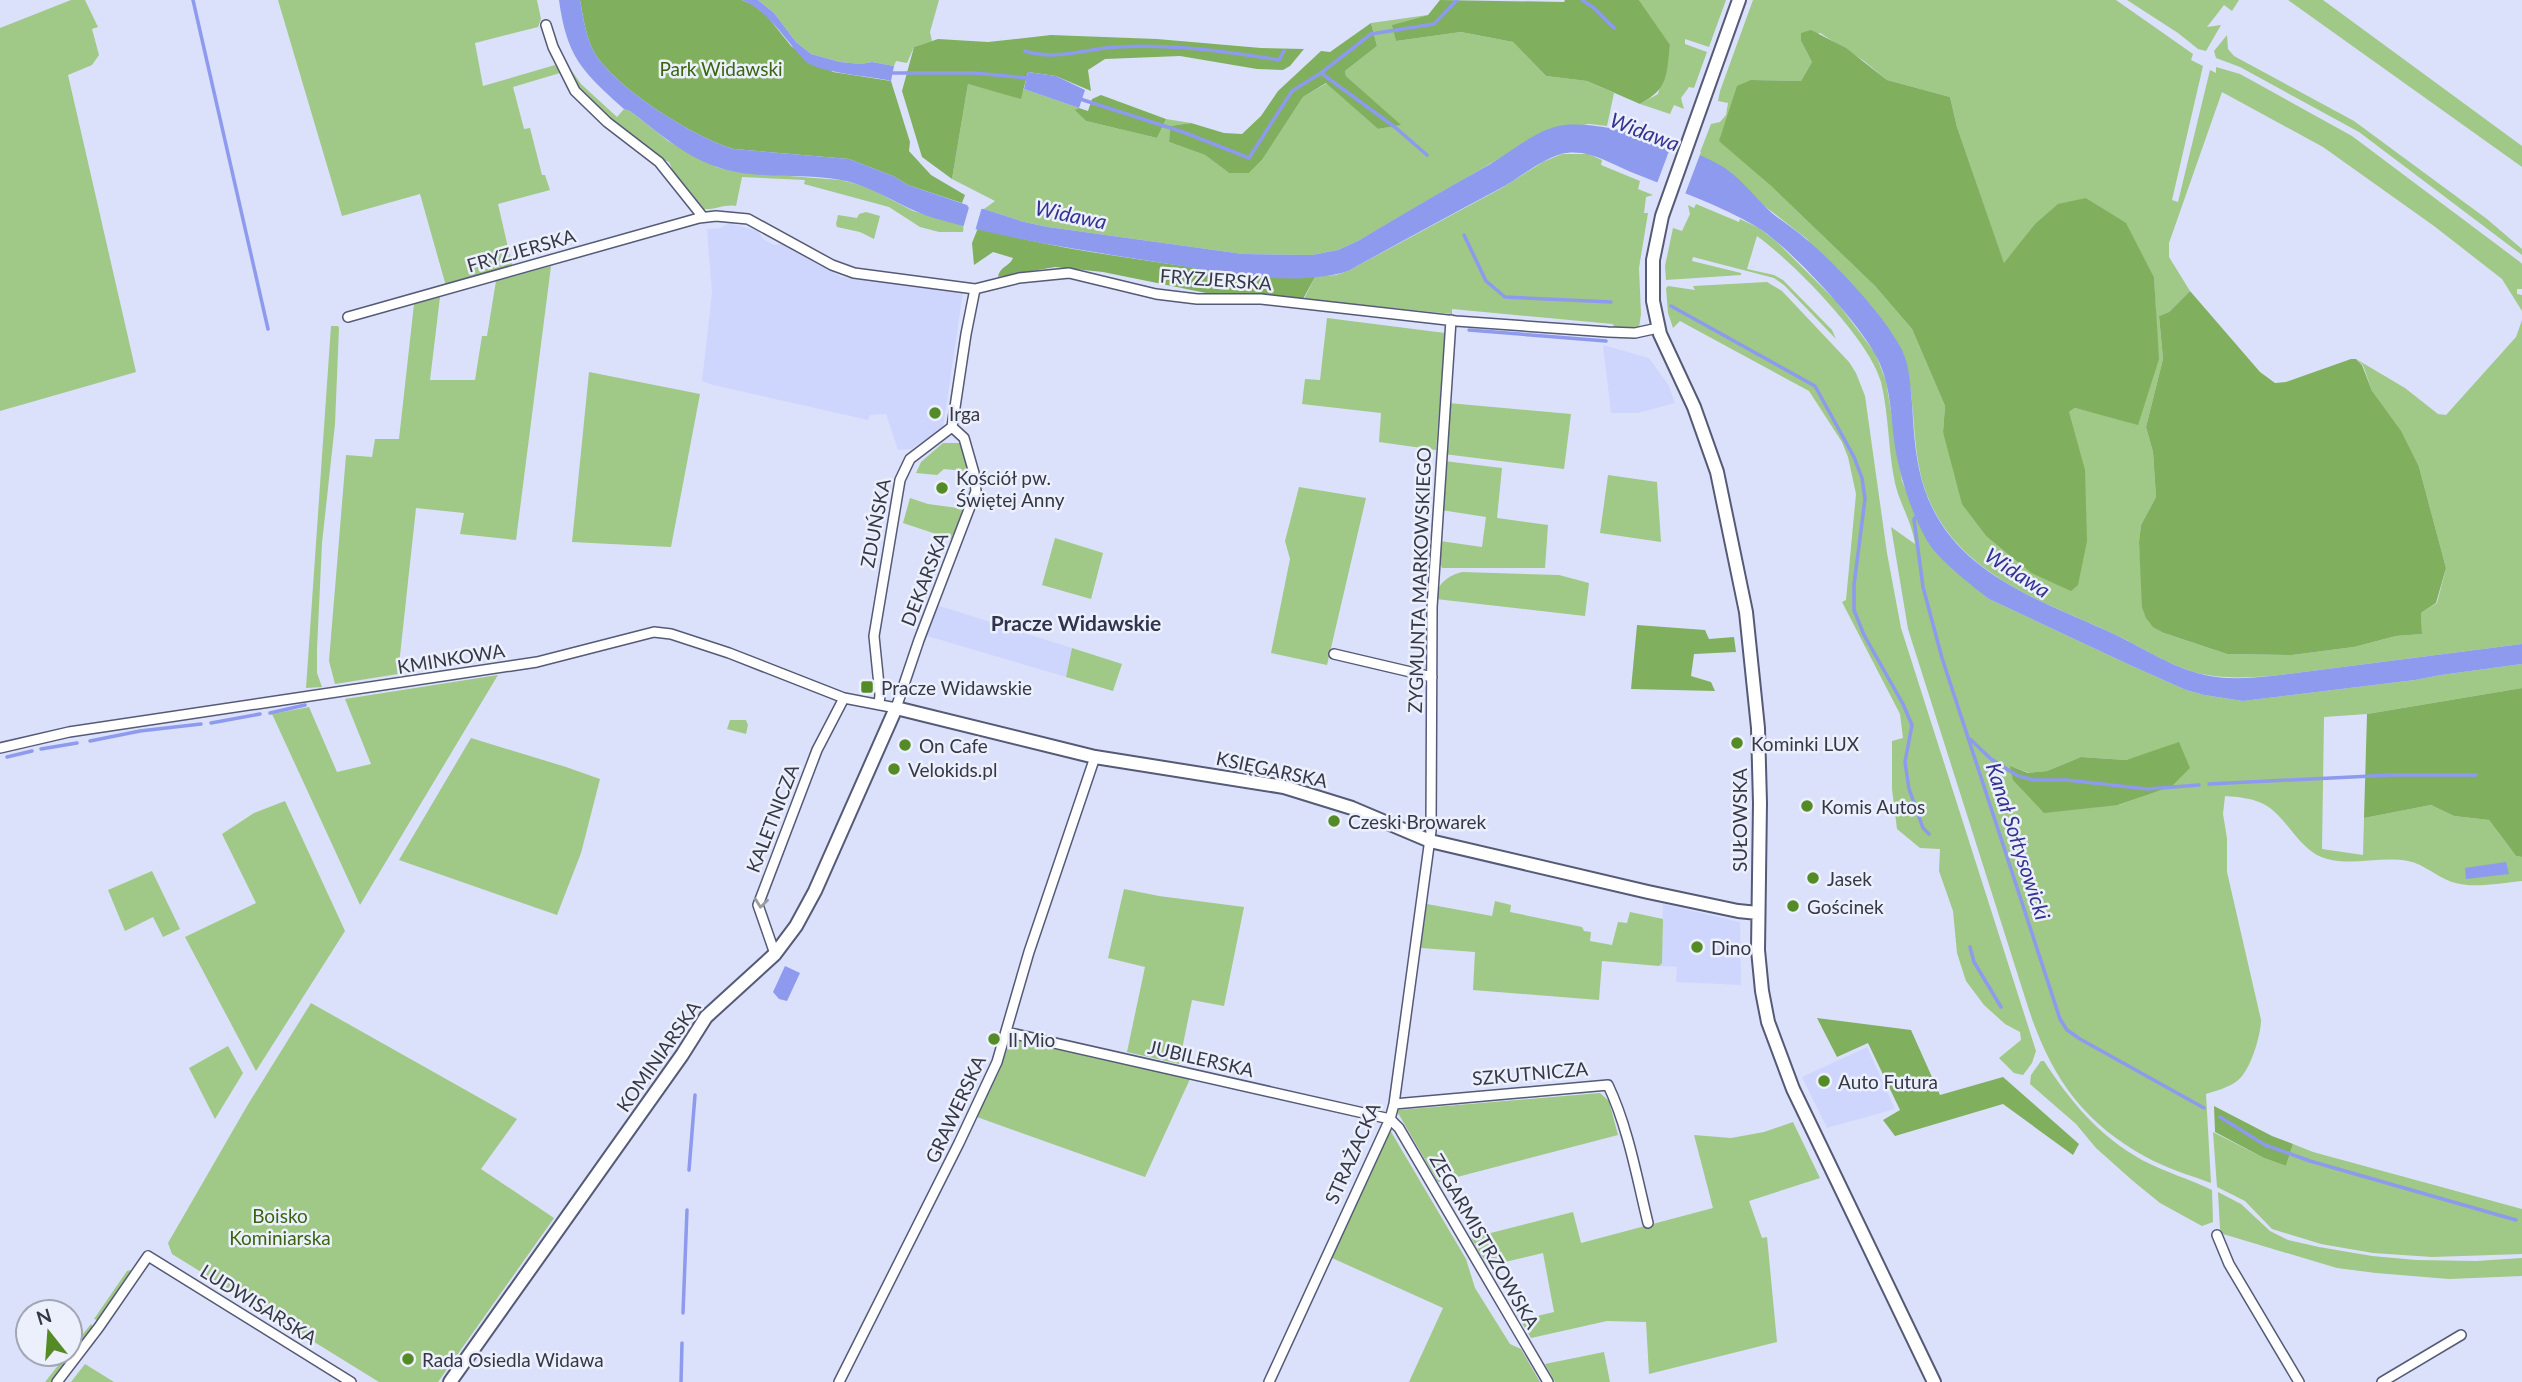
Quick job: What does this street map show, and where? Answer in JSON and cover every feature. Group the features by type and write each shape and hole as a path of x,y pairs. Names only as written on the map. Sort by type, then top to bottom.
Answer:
{"street":[{"name":"SUŁOWSKA","path":"1740,0 1668,197 1653,260 1652,292 1658,328 1705,437 1726,507 1740,573 1757,716 1760,803 1758,913 1762,990 1776,1048 1793,1089 1934,1382"},
{"path":"547,25 552,47 575,91 607,122 659,162 703,217"},
{"name":"FRYZJERSKA","path":"348,317 703,217 748,219 842,270 975,289 1019,278 1069,273 1176,297 1261,299 1451,320 1628,333 1658,328"},
{"path":"952,427 965,334 975,289"},
{"name":"ZYGMUNTA MARKOWSKIEGO","path":"1430,841 1432,607 1451,320"},
{"name":"DEKARSKA","path":"896,708 919,640 974,499 974,473 964,438 952,427"},
{"name":"ZDUŃSKA","path":"879,704 874,636 900,480 910,459 952,427"},
{"name":"KMINKOWA","path":"0,748 69,732 537,662 648,632 671,634 729,653 843,701 896,708"},
{"path":"1334,654 1432,677"},
{"name":"KALETNICZA","path":"775,954 758,905 817,750 843,701"},
{"name":"KSIĘGARSKA","path":"896,708 1095,757 1284,788 1352,808 1430,841 1635,889 1758,913"},
{"name":"KOMINIARSKA","path":"450,1382 682,1055 706,1017 775,954 796,926 815,891 896,708"},
{"name":"GRAWERSKA","path":"839,1382 997,1062 1029,952 1095,757"},
{"name":"STRAŻACKA","path":"1269,1382 1390,1119 1430,841"},
{"name":"JUBILERSKA","path":"1006,1032 1390,1119"},
{"name":"SZKUTNICZA","path":"1394,1104 1608,1085 1635,1170 1648,1223"},
{"name":"ZEGARMISTRZOWSKA","path":"1390,1119 1399,1128 1548,1382"},
{"path":"2217,1236 2229,1264 2299,1382"},
{"name":"LUDWISARSKA","path":"57,1382 148,1256 351,1382"},
{"path":"2382,1382 2461,1335"}],"shaded area":[{"path":"728,223 758,231 763,239 774,245 781,244 841,277 963,292 943,428 911,449 898,450 886,414 870,415 868,420 702,381 712,293 707,229 721,228"},
{"path":"1603,345 1649,358 1669,386 1675,403 1638,413 1611,413"},
{"path":"937,605 1072,648 1066,677 927,636"},
{"path":"1663,904 1740,922 1741,985 1676,982 1677,967 1659,966 1662,962"},
{"path":"1867,1047 1895,1109 1827,1128 1802,1077"}],"green space":[{"path":"71,0 85,0 98,27 92,29 99,55 92,65 68,75 136,372 0,411 0,28"},
{"path":"278,0 537,0 541,19 538,27 475,43 483,86 555,65 560,73 513,87 524,129 530,128 542,175 545,175 550,190 498,204 512,265 446,286 420,194 342,216"},
{"name":"Park Widawski","path":"580,0 742,0 753,5 767,16 791,46 833,72 891,81 910,142 909,151 931,175 965,195 962,203 908,185 893,176 849,159 734,149 678,123 637,96 604,66 589,40"},
{"path":"758,0 939,0 930,32 932,41 914,47 907,63 896,61 894,66 872,62 840,62 811,54 796,42 774,13"},
{"path":"1440,0 1639,0 1670,45 1664,80 1656,92 1640,104 1587,81 1546,76 1513,42 1461,32 1396,41 1392,25 1428,15"},
{"path":"1639,0 1726,0 1709,47 1685,39 1685,44 1707,52 1694,88 1689,87 1681,98 1684,109 1674,105 1670,114 1640,104 1658,94 1670,46"},
{"path":"1753,0 2116,0 2193,54 2191,60 2203,66 2172,200 2178,202 2210,70 2216,73 2216,67 2240,74 2352,136 2522,264 2522,289 2517,289 2517,294 2522,295 2522,311 2502,279 2434,226 2323,147 2222,92 2169,243 2169,257 2190,291 2169,312 2159,316 2163,359 2146,427 2153,452 2156,497 2141,525 2141,572 2164,633 2227,654 2292,655 2354,647 2396,636 2422,634 2421,613 2437,603 2446,568 2419,467 2372,391 2363,365 2356,359 2405,388 2438,414 2446,415 2516,337 2522,320 2522,644 2272,676 2216,676 2172,664 2036,599 1985,569 1963,550 1945,528 1923,484 1902,351 1807,239 1699,155 1711,124 1720,122 1726,115 1728,103 1718,101","holes":["1820,33 1864,61 1887,80 1950,97 1957,127 2004,264 2034,225 2086,198 2126,224 2154,277 2156,316 2138,424 2075,408 2069,412 2071,590 2031,573 1987,537 1943,432 1945,406 1912,329 1875,286 1720,141 1751,80 1801,81 1812,62 1801,41"]},
{"path":"2127,0 2239,0 2232,11 2224,5 2207,27 2221,25 2206,51 2198,49"},
{"path":"2288,0 2323,0 2522,146 2522,167"},
{"path":"1428,15 1393,25 1396,41 1461,32 1513,42 1546,76 1587,81 1614,93 1607,126 1589,124 1548,130 1358,241 1338,250 1312,255 1243,254 1024,222 984,209 995,201 952,179 968,84 1020,98 1024,89 1079,108 1076,110 1086,121 1157,138 1166,119 1191,123 1170,126 1169,142 1205,155 1229,173 1249,173 1262,160 1303,97 1327,83 1378,129 1400,125 1346,76 1345,71 1377,46 1371,23"},
{"path":"1371,23 1377,46 1345,71 1346,76 1401,125 1378,129 1326,83 1303,97 1262,160 1249,173 1229,173 1205,155 1169,142 1170,126 1191,123 1224,133 1242,134 1261,116 1278,91 1321,51 1330,52"},
{"path":"1811,30 1846,48 1887,80 1950,97 1957,127 2004,263 2034,225 2058,204 2086,198 2126,223 2154,277 2159,359 2138,425 2075,408 2069,412 2085,470 2087,541 2078,585 2071,591 2031,573 1987,537 1962,504 1943,432 1945,406 1912,329 1875,286 1771,186 1719,141 1737,86 1751,80 1801,81 1812,62 1801,41 1801,33"},
{"path":"1051,35 1304,49 1290,66 1283,70 1257,69 1180,56 1105,59 1088,70 1091,91 1056,76 1028,72 1021,99 968,84 952,179 922,157 902,91 914,47 938,39 988,42"},
{"path":"2227,35 2228,49 2234,56 2354,121 2487,219 2522,249 2522,255 2359,132 2240,67 2216,58 2214,51"},
{"path":"566,63 581,84 617,117 624,109 630,111 668,141 716,167 736,172 841,180 867,187 913,211 964,225 963,232 939,232 920,227 889,207 804,184 805,180 742,177 736,206 704,209 673,171 669,162 601,112 578,89"},
{"path":"1101,95 1166,119 1157,138 1086,121 1075,110 1079,108 1088,111 1092,99"},
{"path":"1562,154 1588,154 1602,160 1601,165 1640,181 1638,189 1653,195 1646,197 1644,213 1648,213 1639,268 1639,328 1615,329 1613,324 1452,309 1452,314 1304,299 1315,277 1348,271"},
{"path":"1696,204 1759,228 1777,242 1836,301 1875,353 1886,381 1902,481 1924,532 1951,567 1989,599 2186,690 2243,701 2522,664 2522,688 2367,714 2324,717 2322,849 2363,855 2364,818 2431,805 2454,816 2489,820 2516,856 2522,857 2522,881 2487,885 2460,884 2408,861 2328,859 2310,850 2267,806 2241,797 2225,796 2223,814 2227,838 2227,872 2261,1020 2254,1053 2242,1076 2230,1085 2206,1094 2211,1183 2154,1161 2104,1128 2071,1094 2058,1075 2037,1032 1908,629 1891,527 1915,544 1895,483 1884,394 1874,365 1846,324 1809,282 1757,236 1747,269 1774,275 1783,280 1832,330 1836,339 1774,278 1693,257 1692,261 1741,275 1666,280 1665,266 1673,228 1682,231 1690,214 1688,205 1694,208","holes":["2179,743 2140,797 2119,805 2029,773 2047,771 2081,757 2126,760"]},
{"path":"866,212 880,216 874,239 860,232 837,227 838,215 857,218 859,214"},
{"path":"978,228 1088,252 1156,262 1255,274 1315,277 1303,299 1211,294 1103,272 1055,267 998,277 1000,271 1013,258 993,252 974,265 972,243"},
{"path":"551,266 516,540 460,534 464,513 416,508 398,674 335,684 329,661 346,455 372,457 375,439 399,439 414,304 440,297 430,380 475,380 482,336 487,336 496,281"},
{"path":"1767,282 1782,291 1849,362 1865,396 1887,553 1901,628 2036,1051 2032,1063 2023,1075 2014,1073 1999,1058 2021,1040 2020,1032 2005,1024 1984,1005 1966,981 1957,953 1953,911 1939,871 1940,849 1920,848 1897,829 1892,789 1892,741 1903,738 1900,714 1842,602 1846,600 1856,494 1842,442 1809,391 1680,321 1673,328 1668,313 1668,286 1695,290 1693,286"},
{"path":"2190,291 2260,372 2275,383 2286,382 2351,359 2356,359 2362,365 2372,391 2401,431 2419,467 2446,568 2436,603 2421,613 2422,634 2396,636 2354,647 2292,655 2227,654 2164,633 2153,627 2146,618 2142,607 2139,542 2141,525 2156,497 2153,452 2146,427 2163,359 2159,316 2169,312"},
{"path":"1327,318 1445,333 1436,450 1379,442 1381,413 1302,404 1305,379 1320,380"},
{"path":"331,326 339,328 335,424 322,543 317,673 322,687 306,688"},
{"path":"589,372 700,394 671,547 572,542"},
{"path":"1448,403 1571,414 1564,469 1444,454"},
{"path":"943,443 963,443 972,475 967,476 964,471 944,469 937,475 916,473 921,462"},
{"path":"1444,461 1502,468 1497,518 1548,525 1545,568 1442,568 1439,560 1440,541 1482,547 1486,517 1441,510"},
{"path":"1608,475 1657,482 1661,542 1600,533"},
{"path":"1299,487 1366,498 1327,665 1271,653 1290,559 1285,541"},
{"path":"910,498 928,504 965,509 951,539 903,523"},
{"path":"1055,538 1103,553 1091,599 1042,585"},
{"path":"1462,572 1559,575 1589,583 1585,616 1436,599 1438,589 1444,581"},
{"path":"1637,625 1705,630 1709,639 1734,637 1736,652 1694,654 1691,676 1711,682 1715,691 1631,689"},
{"path":"1072,648 1122,664 1113,691 1066,677"},
{"path":"498,675 360,905 272,714 309,707 337,772 371,764 345,699"},
{"path":"2522,688 2522,857 2516,856 2489,820 2454,816 2431,805 2364,818 2367,714"},
{"path":"730,720 746,720 746,734 727,729"},
{"path":"471,738 600,779 581,853 557,915 399,860"},
{"path":"2179,742 2190,768 2172,786 2118,805 2044,813 2013,780 2010,766 2028,773 2047,771 2081,757 2126,760"},
{"path":"285,801 345,931 256,1071 185,937 256,903 222,834 254,813"},
{"path":"152,871 180,929 163,937 153,917 125,931 108,890"},
{"path":"1124,889 1244,907 1224,1006 1192,1000 1179,1064 1127,1052 1145,967 1108,958"},
{"path":"1495,901 1511,905 1510,912 1582,927 1584,931 1591,932 1590,941 1612,945 1618,922 1627,923 1630,912 1663,919 1662,963 1659,966 1602,961 1599,1000 1473,990 1475,952 1421,948 1427,904 1492,916"},
{"name":"Boisko Kominiarska","path":"311,1003 517,1119 481,1169 554,1218 438,1382 379,1382 172,1254 168,1243 247,1106"},
{"path":"1817,1018 1911,1030 1940,1095 2003,1077 2079,1144 2073,1155 2003,1104 1895,1136 1883,1120 1900,1110 1868,1043 1837,1057"},
{"path":"1011,1039 1190,1079 1145,1177 977,1117 999,1072"},
{"path":"228,1046 243,1073 215,1119 189,1068"},
{"path":"2041,1061 2044,1061 2064,1090 2087,1116 2112,1140 2142,1160 2212,1190 2213,1222 2202,1226 2160,1203 2096,1148 2076,1124 2030,1084 2031,1075"},
{"path":"1600,1093 1609,1101 1618,1135 1438,1182 1398,1113 1398,1110"},
{"path":"2214,1106 2293,1144 2286,1166 2264,1158 2215,1132"},
{"path":"1793,1122 1820,1178 1749,1201 1762,1238 1767,1237 1777,1342 1649,1374 1646,1322 1607,1321 1531,1338 1520,1320 1554,1312 1543,1253 1488,1266 1471,1238 1573,1212 1581,1243 1713,1208 1694,1135 1731,1138 1764,1132"},
{"path":"1390,1130 1466,1259 1475,1288 1510,1344 1521,1349 1540,1382 1409,1382 1443,1308 1332,1258"},
{"path":"2213,1132 2286,1166 2293,1144 2313,1152 2522,1209 2522,1254 2432,1257 2373,1253 2321,1244 2272,1229 2245,1201 2217,1187"},
{"path":"2218,1192 2241,1204 2270,1231 2288,1240 2372,1256 2416,1260 2476,1261 2522,1258 2522,1276 2449,1279 2337,1268 2223,1234 2220,1229"},
{"path":"127,1271 133,1272 100,1321 94,1319"},
{"path":"91,1324 94,1328 84,1341 84,1333"},
{"path":"1604,1352 1610,1382 1555,1382 1545,1364"},
{"path":"85,1364 114,1382 71,1382"},
{"path":"56,1368 64,1368 53,1382 45,1382"}],"water":[{"path":"559,0 580,0 594,52 619,81 678,123 734,149 849,159 969,208 984,209 1024,222 1243,254 1312,255 1338,250 1358,241 1530,138 1559,126 1617,129 1684,149 1733,174 1772,213 1802,235 1831,262 1884,321 1907,363 1917,455 1931,505 1964,552 2010,585 2170,663 2213,677 2272,676 2522,644 2522,664 2243,701 2186,690 1989,599 1937,554 1922,532 1901,473 1884,374 1872,349 1843,310 1788,252 1757,227 1713,205 1600,158 1571,152 1553,157 1348,271 1327,276 1281,278 1208,270 1048,244 962,226 922,214 865,187 841,180 761,175 714,166 670,142 624,109 598,85 572,50 562,20"},
{"path":"742,0 758,0 774,13 796,42 811,54 840,62 872,62 894,66 891,81 812,65 805,61 769,19"},
{"path":"1028,72 1056,76 1085,90 1079,108 1024,89"},
{"path":"2506,862 2509,874 2466,879 2465,868"},
{"path":"785,966 800,973 787,1001 779,999 773,992"}],"pier":[{"path":"1672,143 1701,152 1684,197 1656,186"},
{"path":"970,204 982,207 975,231 963,228"}],"waterway":[{"path":"193,0 268,329"},
{"path":"1077,98 1183,132 1249,158 1292,91 1321,73 1371,34 1434,24 1457,0"},
{"path":"1582,0 1614,28"},
{"path":"1025,51 1059,55 1116,47 1157,46 1279,60 1284,51"},
{"path":"890,73 974,73 1028,78"},
{"path":"1321,73 1396,128 1427,155"},
{"name":"Kanał Sołtysowicki","path":"1464,235 1486,281 1505,297 1611,302"},
{"path":"1671,306 1815,386 1854,457 1862,478 1865,499 1854,585 1854,610 1864,635 1912,725 1905,762 1909,789 1923,828 1929,834"},
{"path":"1469,330 1606,341"},
{"name":"Kanał Sołtysowicki","path":"1918,515 1914,519 1923,587 1942,658 2060,1019 2067,1030 2080,1039 2204,1108"},
{"path":"270,713 305,705"},
{"path":"211,723 260,714"},
{"path":"90,741 140,731 201,724"},
{"path":"1970,739 1991,759 2018,776 2034,780 2067,780 2147,789 2199,785"},
{"path":"41,749 77,743"},
{"path":"7,757 32,751"},
{"path":"2209,784 2392,775 2476,775"},
{"path":"1970,947 1974,962 2001,1007"},
{"path":"689,1170 695,1095"},
{"name":"Kanał Sołtysowicki","path":"2220,1117 2265,1145 2310,1161 2516,1220"},
{"path":"683,1313 687,1210"},
{"path":"681,1382 682,1343"}],"place":[{"name":"Irga","path":"935,413"},
{"name":"Kościół pw. Świętej Anny","path":"942,488"},
{"name":"Pracze Widawskie","path":"867,687"},
{"name":"Kominki LUX","path":"1737,743"},
{"name":"On Cafe","path":"905,745"},
{"name":"Velokids.pl","path":"894,769"},
{"name":"Komis Autos","path":"1807,806"},
{"name":"Czeski Browarek","path":"1334,821"},
{"name":"Jasek","path":"1813,878"},
{"name":"Gościnek","path":"1793,906"},
{"name":"Dino","path":"1697,947"},
{"name":"Il Mio","path":"994,1039"},
{"name":"Auto Futura","path":"1824,1081"},
{"name":"Rada Osiedla Widawa","path":"408,1359"}],"district":[{"name":"Pracze Widawskie","path":"1076,622"}],"water label":[{"name":"Widawa","path":"1645,131"},
{"name":"Widawa","path":"1071,214"},
{"name":"Widawa","path":"2018,572"}]}
